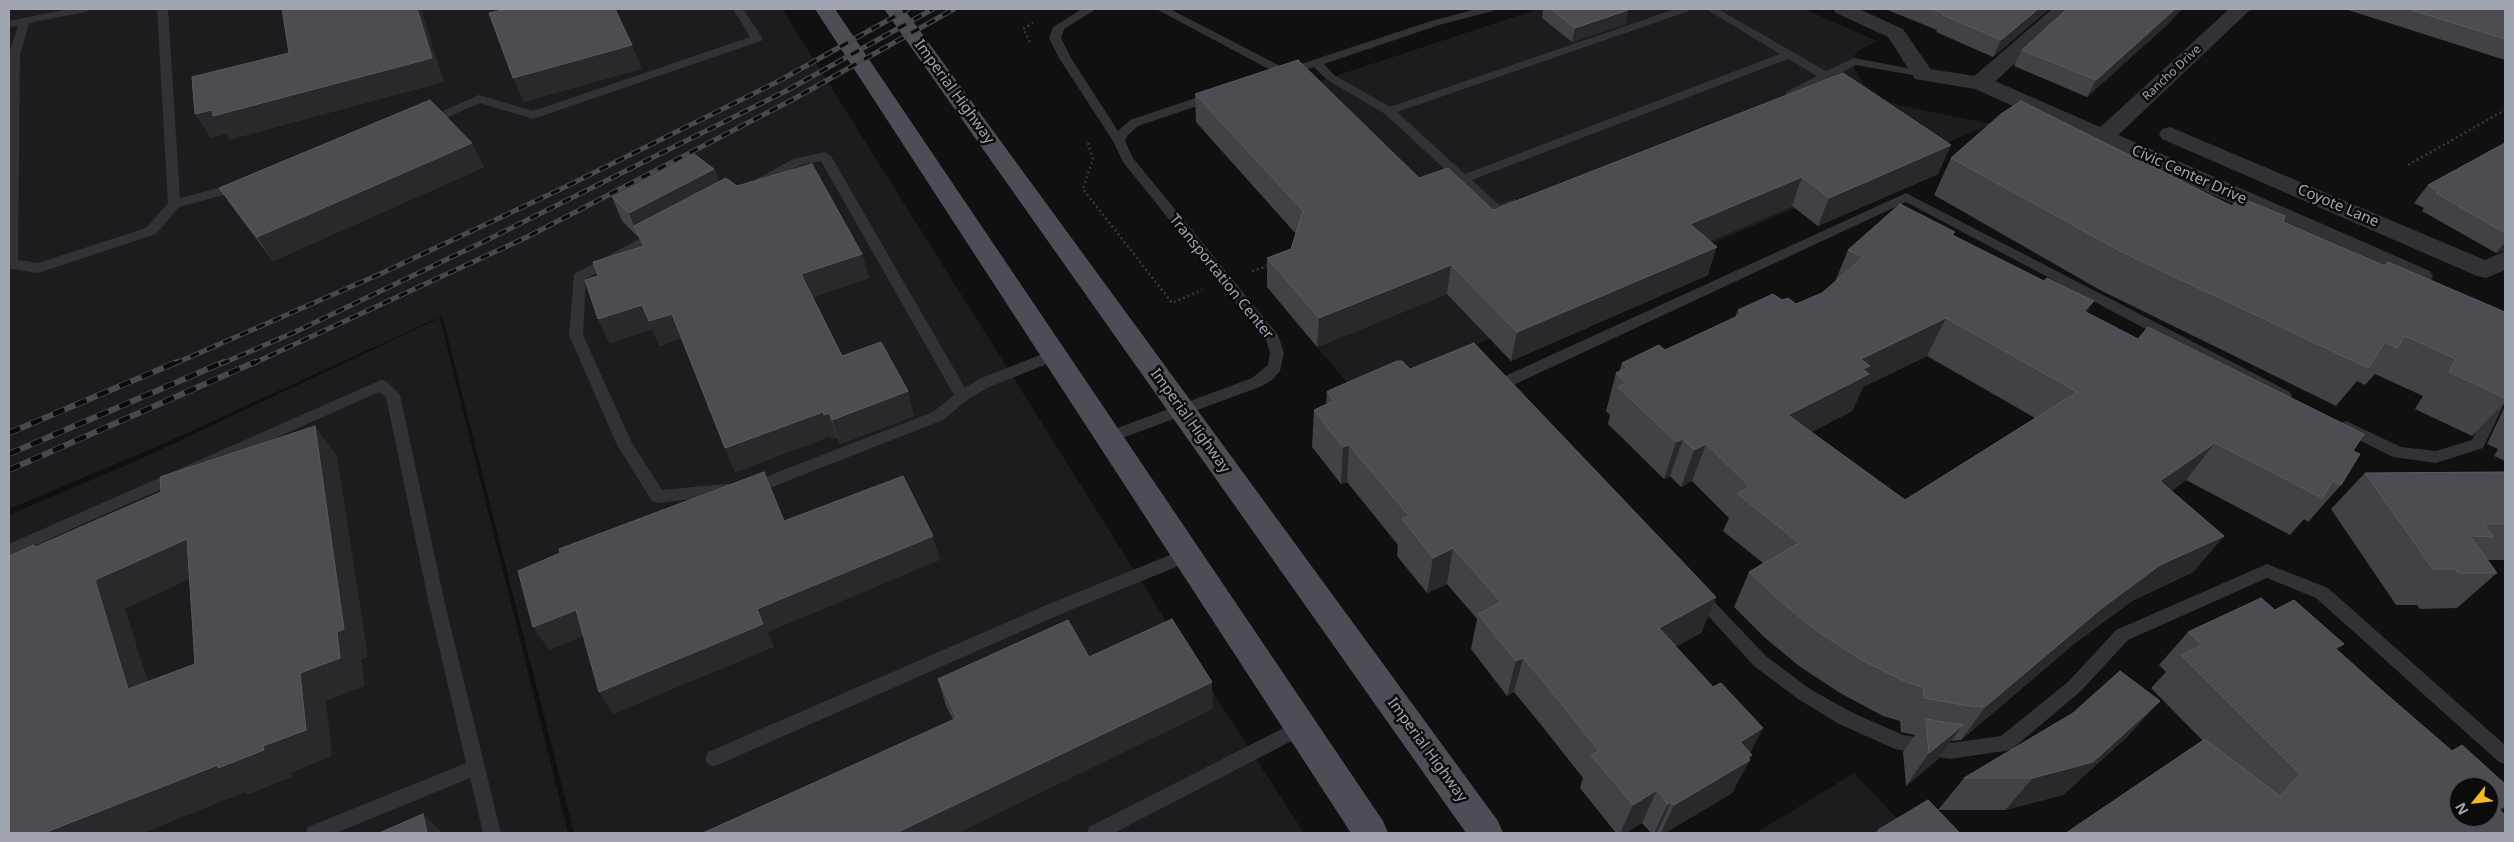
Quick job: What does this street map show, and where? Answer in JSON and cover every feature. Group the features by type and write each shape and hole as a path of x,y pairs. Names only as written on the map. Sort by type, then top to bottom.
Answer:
{"main road":[{"path":"825,9 1371,833"},
{"name":"Imperial Highway","path":"894,9 1486,833"}],"street":[{"path":"1843,9 1896,33 1923,74"},
{"path":"1980,83 2064,9"},
{"name":"Rancho Drive","path":"2103,137 2241,9"},
{"name":"Civic Center Drive","path":"1923,74 1980,83 2439,285"},
{"name":"Coyote Lane","path":"2170,134 2486,270 2505,259"}],"lane":[{"path":"9,24 24,23 85,9"},
{"path":"162,9 174,204"},
{"path":"417,125 479,99 533,115 757,38 738,9"},
{"name":"Transportation Center","path":"1090,9 1059,27 1055,38 1119,141 1127,159 1273,339 1277,353 1275,367 1268,376 1183,411 1109,437"},
{"path":"1162,9 1284,73"},
{"path":"1266,79 1435,23 1489,9"},
{"path":"1389,111 1685,9"},
{"path":"1711,9 1825,76"},
{"path":"9,33 24,23"},
{"path":"24,23 14,55 11,264 38,268 151,231 174,204 256,182"},
{"path":"1464,179 1788,54"},
{"path":"1774,101 1801,90 1854,60 1923,74"},
{"path":"1316,63 1330,77 1389,111 1497,210 1525,199"},
{"path":"1119,141 1122,134 1134,123 1222,94"},
{"path":"736,194 797,162 825,156 962,396"},
{"path":"1510,400 1497,386 1906,197 2298,402"},
{"path":"675,226 578,276 576,335 625,445 658,497 756,487 938,416 962,396 984,383 1055,355"},
{"path":"9,551 381,385 393,395 437,604 492,833"},
{"path":"2332,420 2398,452 2436,457 2478,444 2505,387"},
{"path":"714,758 1056,609 1187,555"},
{"path":"1686,584 1760,661 1804,694 1845,718 1900,744 1950,751 2005,744 2075,686 2122,635 2266,571 2322,592 2505,756"},
{"path":"1096,833 1301,727"},
{"path":"315,833 476,767"}],"path":[{"path":"2408,165 2505,110"}],"shaded area":[{"path":"9,9 782,9 1176,637 746,833 574,833 442,316 163,444 9,509"},
{"path":"1538,9 1804,9 1877,41 1855,54 1854,68 1863,83 1883,98 1898,105 1991,124 1358,395 1317,347 1308,247 1196,122"},
{"path":"440,318 568,833 9,833 9,515 134,462"},
{"path":"1179,640 1304,833 754,833"},
{"path":"1854,773 1911,833 1756,833"}],"building":[{"path":"282,9 417,9 432,58 213,116 212,110 195,114 192,77 289,53"},
{"path":"506,9 615,9 632,45 513,78 489,13"},
{"path":"1551,9 1627,9 1628,10 1575,28"},
{"path":"1932,9 2038,9 2001,40"},
{"path":"2067,9 2175,9 2096,80 2022,50"},
{"path":"2408,9 2505,9 2505,39"},
{"path":"1298,60 1419,178 1448,168 1493,210 1843,73 1951,145 1829,198 1802,177 1690,224 1717,247 1517,332 1451,265 1319,318 1267,258 1291,249 1303,211 1195,94"},
{"path":"430,100 472,143 257,237 219,188"},
{"path":"2021,101 2232,206 2239,197 2285,216 2283,222 2343,248 2385,266 2388,262 2505,312 2505,398 2449,372 2456,359 2405,336 2397,348 2385,342 2368,368 2122,252 1951,158 2001,114"},
{"path":"2505,143 2505,233 2436,193 2439,192 2428,185"},
{"path":"694,154 714,169 629,213 612,197"},
{"path":"812,164 862,254 801,274 842,356 881,342 908,391 832,420 829,413 824,415 823,412 725,448 672,314 649,321 642,305 598,319 585,280 598,276 593,262 644,246 634,226 726,178 737,186"},
{"path":"1900,204 1955,232 1952,235 2044,281 2047,278 2094,301 2084,311 2138,339 2148,327 2364,434 2353,451 2360,454 2341,485 2333,481 2322,498 2215,443 2160,481 2224,536 2160,565 2102,608 1986,706 1975,707 1924,698 1923,687 1906,682 1860,659 1817,631 1781,602 1749,572 1799,543 1738,494 1749,486 1706,444 1694,450 1683,439 1676,442 1618,387 1626,383 1616,373 1627,368 1622,363 1659,345 1665,350 1742,314 1738,310 1773,294 1782,300 1788,298 1796,304 1822,293 1863,257 1848,250","holes":["1946,318 2077,392 1905,500 1788,415 1869,374 1863,369 1870,366 1861,359"]},
{"path":"1474,343 1716,597 1659,628 1713,687 1721,683 1763,728 1740,742 1752,755 1748,757 1750,760 1674,805 1671,802 1668,804 1657,790 1633,805 1591,755 1599,751 1552,692 1523,658 1516,661 1478,614 1501,602 1453,548 1433,558 1402,519 1409,516 1349,445 1343,447 1314,410 1334,401 1327,392 1330,390 1397,361 1402,361 1410,369"},
{"path":"315,426 344,629 337,632 340,658 300,673 306,730 263,746 264,750 218,768 218,765 44,833 9,833 9,556 34,545 35,547 161,492 160,477","holes":["187,539 195,664 128,689 95,580"]},
{"path":"764,472 784,521 903,476 933,536 757,609 763,624 599,692 576,610 533,627 518,571 560,553 559,549"},
{"path":"2505,472 2505,524 2484,524 2494,537 2470,536 2497,573 2458,573 2456,569 2433,569 2365,473"},
{"path":"2261,598 2275,610 2294,600 2344,644 2335,648 2385,693 2452,751 2462,745 2497,777 2449,777 2449,827 2499,827 2499,809 2505,815 2505,831 2502,833 2066,833 2205,739 2280,796 2300,774 2181,655 2202,645 2188,632"},
{"path":"1172,619 1212,682 896,833 703,833 957,718 938,679 1068,620 1089,657"},
{"path":"2120,671 2160,701 2093,762 2033,778 1964,778 2073,713"},
{"path":"1926,719 1963,725 1929,753"},
{"path":"2499,779 2505,784 2505,806 2499,809"},
{"path":"1928,800 1960,833 1881,833 1878,830"},
{"path":"423,814 427,833 379,833"}],"railway":[{"path":"174,364 380,274 561,189 777,82 908,9"},
{"path":"221,364 295,332 483,242 784,92 933,9"},
{"path":"252,364 527,237 790,101 954,9"},
{"path":"9,433 177,362"},
{"path":"9,454 224,362"},
{"path":"9,470 255,362"}]}
